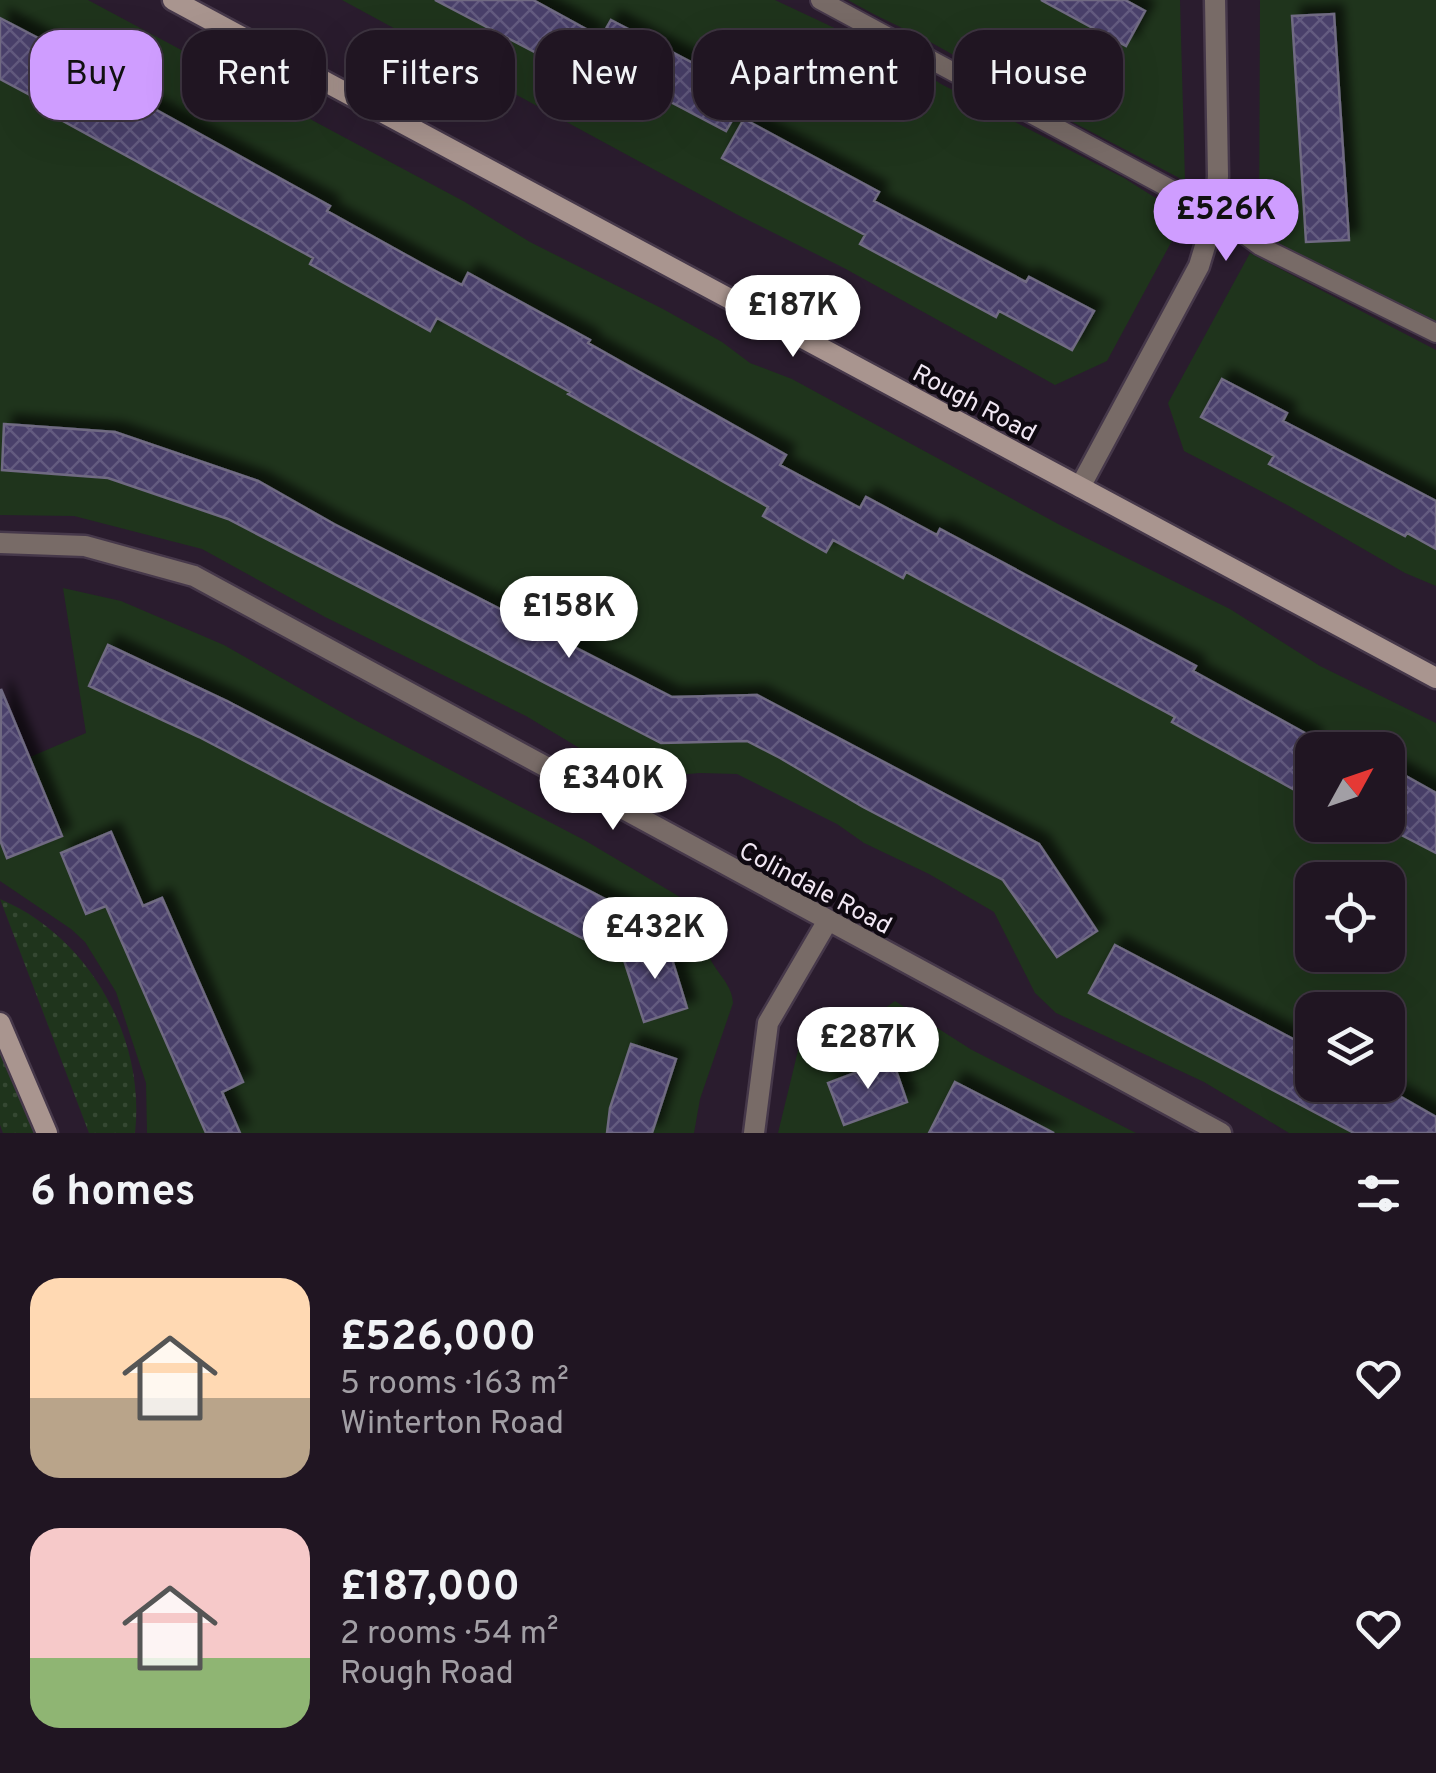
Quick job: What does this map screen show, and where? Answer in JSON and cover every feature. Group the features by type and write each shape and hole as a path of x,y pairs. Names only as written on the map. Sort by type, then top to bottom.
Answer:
{"street":[{"name":"Rough Road","path":"173,0 1436,678"},
{"path":"1080,487 1199,266 1215,213 1215,0"},
{"name":"Colindale Road","path":"0,543 84,546 194,576 1221,1133"},
{"path":"754,1133 768,1022 827,922"},
{"path":"0,1023 47,1133"}],"lane":[{"path":"820,0 1215,213 1260,246 1436,333"}],"green space":[{"path":"0,0 88,0 144,30 30,30 30,120 162,120 162,40 182,50 182,120 312,120 465,202 530,242 663,309 722,342 750,363 792,379 1060,525 1230,609 1320,666 1436,723 1436,1133 1289,1133 1204,1082 1056,1013 1035,993 994,912 929,874 864,843 837,824 737,774 631,779 526,716 325,617 202,549 74,516 0,515"},
{"path":"342,0 775,0 839,30 693,30 693,120 934,120 934,79 954,91 954,120 1011,120 1124,178 1181,214 1180,226 1107,361 1055,385 563,120 673,120 673,30 535,30 535,105 515,94 515,30 397,30"},
{"path":"848,0 1180,0 1185,181 1069,120 1123,120 1123,30 954,30 954,56 934,45 934,30 906,30"},
{"path":"1260,0 1436,0 1436,323 1259,236"},
{"path":"1250,253 1436,350 1436,586 1405,573 1184,451 1168,403"},
{"path":"63,588 121,601 224,645 355,720 586,841 700,909 707,951 733,1003 700,1099 694,1133 147,1133 146,1083 116,992 85,942 0,881 0,770 86,733"},
{"path":"0,899 32,916 60,938 105,994 131,1061 135,1133 89,1133"},
{"path":"895,1001 972,1050 1136,1133 778,1133 803,1030 852,1024"},
{"path":"0,1048 35,1133 3,1133"}],"building":[{"path":"435,0 533,0 588,30 535,30 535,52 515,42 515,30 492,30"},
{"path":"1041,0 1125,0 1145,11 1126,46 1123,30 1096,30"},
{"path":"1334,14 1349,240 1306,242 1292,16"},
{"path":"0,18 30,34 30,95 0,79"},
{"path":"611,20 630,30 605,30"},
{"path":"673,53 693,63 693,114 673,103"},
{"path":"162,113 462,285 468,273 786,455 780,465 860,508 866,497 937,535 940,529 1196,666 1193,671 1303,732 1295,732 1295,786 1293,789 1172,722 1175,717 906,572 903,578 833,540 826,552 763,516 768,507 570,392 437,318 430,331 310,264 313,258 61,120 162,120"},
{"path":"705,120 732,120 726,131"},
{"path":"746,120 879,192 874,201 1026,282 1029,277 1094,311 1072,350 999,311 996,317 860,244 865,235 722,158"},
{"path":"1222,379 1287,413 1283,421 1436,501 1436,549 1269,464 1274,456 1201,417"},
{"path":"4,424 115,432 258,481 672,697 757,695 1039,844 1097,931 1057,957 1003,880 863,807 780,758 747,741 661,743 228,519 108,478 2,470"},
{"path":"108,645 227,701 626,910 605,950 199,737 89,686"},
{"path":"1,689 62,836 7,858 0,840"},
{"path":"1405,776 1436,793 1436,853 1405,837"},
{"path":"111,832 143,906 162,898 243,1082 222,1092 240,1133 206,1133 106,906 86,914 61,853"},
{"path":"667,943 687,1008 644,1022 623,957"},
{"path":"1115,945 1295,1040 1295,1102 1089,993"},
{"path":"631,1044 676,1059 652,1133 607,1133 610,1108"},
{"path":"892,1059 907,1102 844,1125 828,1083"},
{"path":"955,1082 1054,1133 929,1133"},
{"path":"1405,1099 1436,1117 1436,1133 1354,1133 1295,1102"}]}
